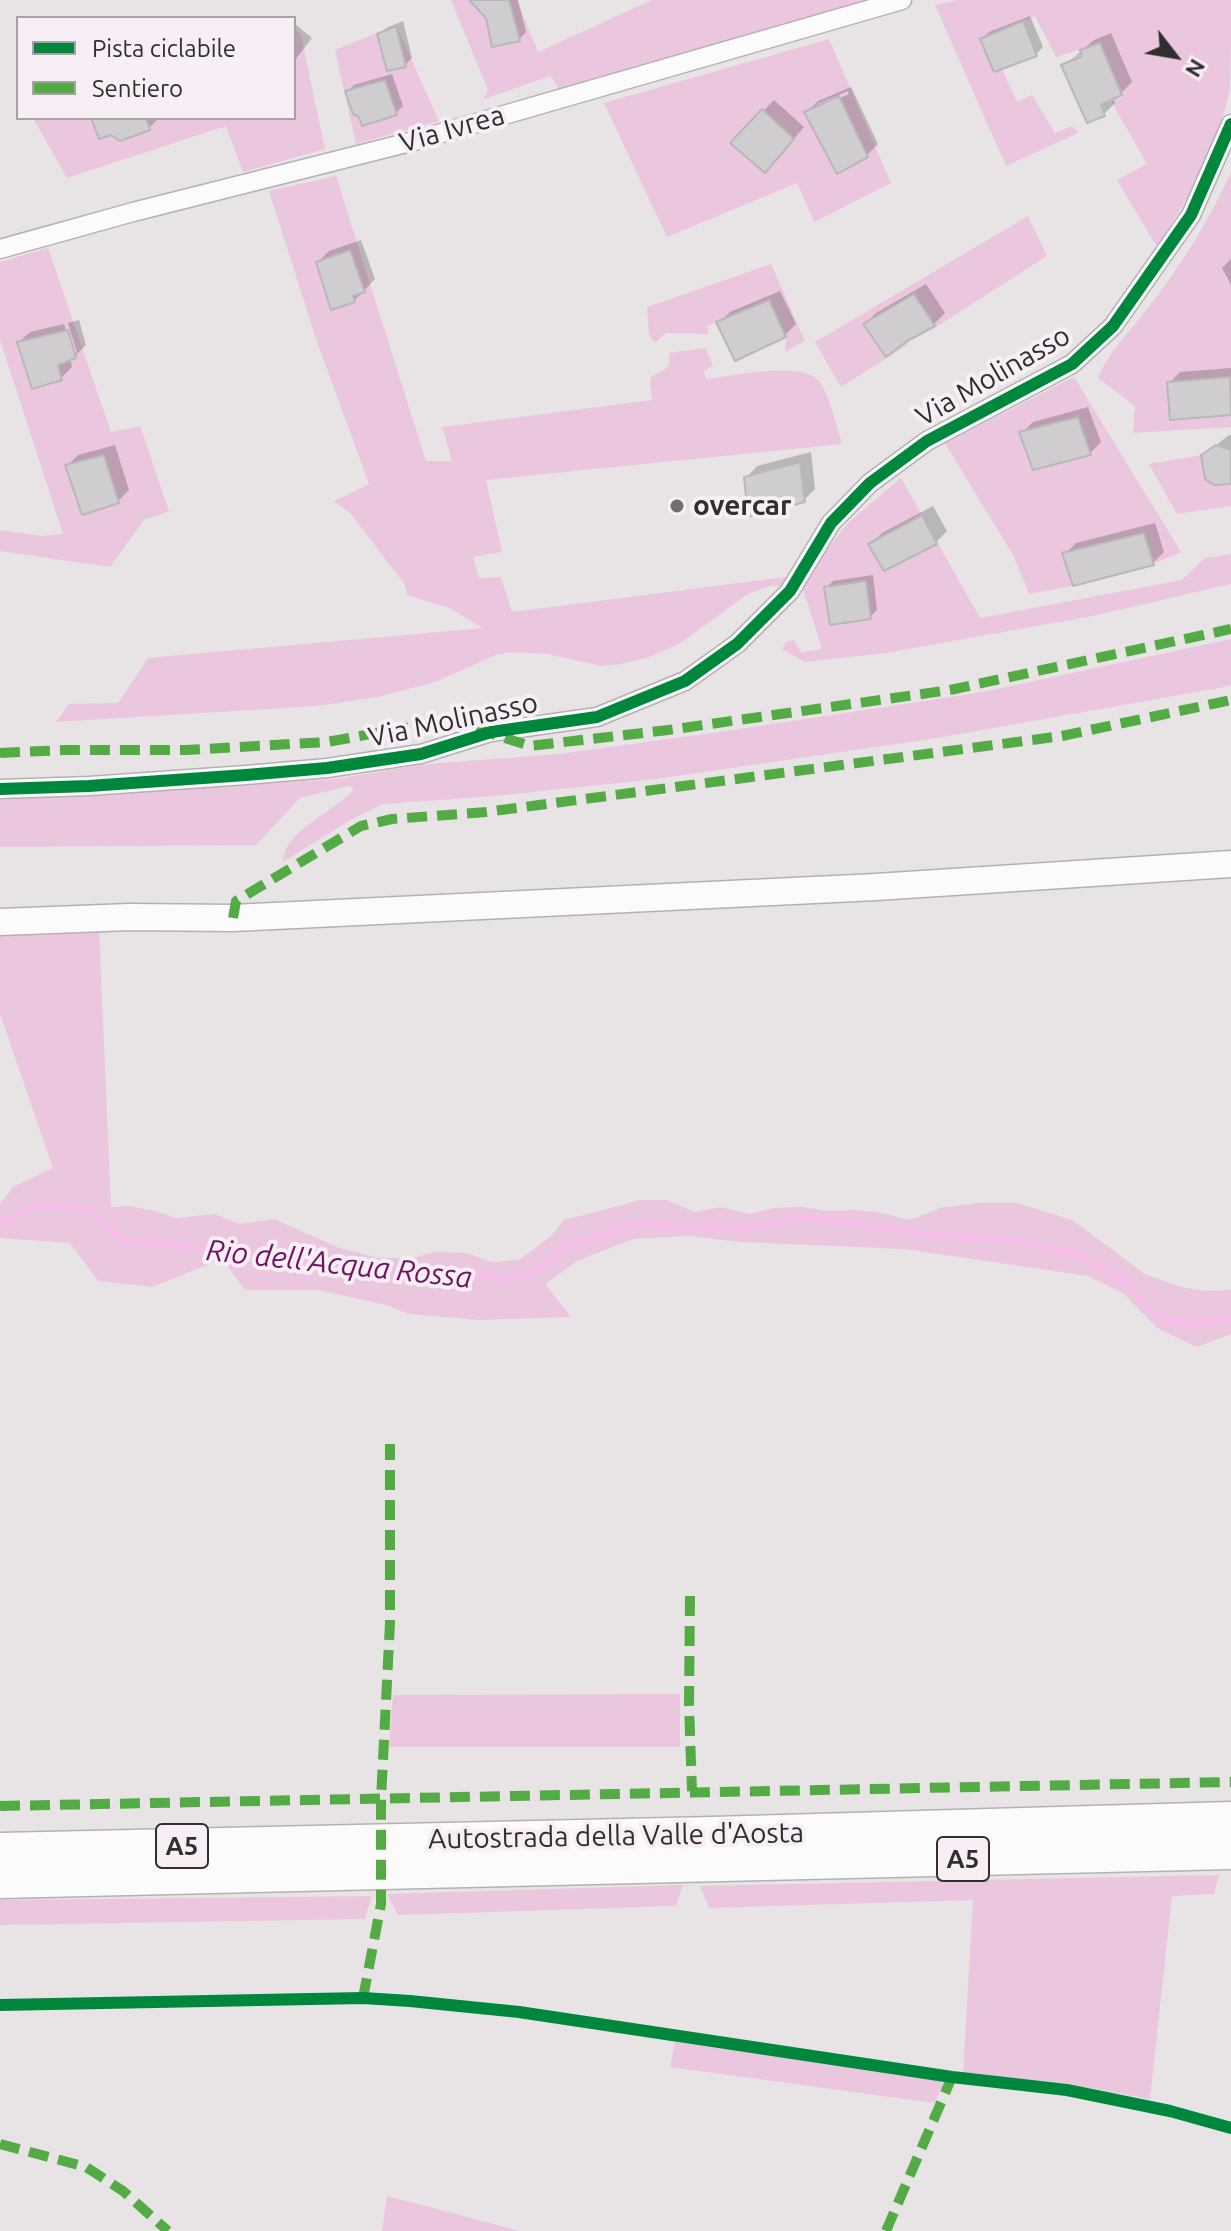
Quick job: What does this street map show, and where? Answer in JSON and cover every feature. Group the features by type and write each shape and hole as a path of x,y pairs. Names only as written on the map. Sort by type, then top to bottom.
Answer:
{"highway":[{"name":"Autostrada della Valle d'Aosta","path":"0,1850 399,1857 1223,1836"},
{"name":"Autostrada della Valle d'Aosta","path":"0,1881 362,1857"}],"main road":[{"path":"0,922 130,917 233,918 876,887 1231,864"}],"street":[{"name":"Via Ivrea","path":"0,249 414,141 902,0"},
{"name":"Via Molinasso","path":"0,789 246,775 327,768 421,754 491,732 597,717 685,681 737,644 790,591 831,523 870,483 927,441 1072,364 1113,326 1191,215 1231,124"}],"shaded area":[{"path":"451,0 517,0 538,52 652,0 877,0 560,90 551,76 484,99 488,90"},
{"path":"958,0 1231,0 1230,86 1226,108 1202,170 1157,247 1117,180 1147,164 1111,101 1123,98 1101,43 1056,57 1035,16 980,39 994,71 1002,69 1017,102 1032,95 1055,133 1072,126 1078,133 1006,166 935,5"},
{"path":"396,25 439,121 356,144 335,50"},
{"path":"296,29 301,35 325,149 243,172 226,126 67,178 34,120 296,120"},
{"path":"829,39 891,183 814,222 797,183 667,237 604,103"},
{"path":"1231,172 1231,427 1133,433 1135,406 1098,378 1115,348 1185,256"},
{"path":"336,176 426,461 452,461 442,427 652,400 650,378 669,366 669,353 705,348 713,366 703,371 707,379 765,371 809,374 822,385 829,401 842,444 486,480 502,552 473,557 479,578 501,577 512,612 786,577 785,586 769,586 748,594 679,644 647,658 621,664 602,666 548,654 515,652 498,654 435,682 378,697 317,706 56,722 69,704 118,703 148,658 483,628 449,608 407,595 405,585 351,514 334,501 369,484 316,339 269,191"},
{"path":"1028,216 1047,256 841,387 815,342"},
{"path":"48,248 111,432 140,426 169,511 144,520 110,567 0,551 0,530 42,536 63,534 0,340 0,262"},
{"path":"771,264 805,341 785,352 786,337 768,300 707,326 709,334 666,333 654,343 649,334 647,307"},
{"path":"1074,377 1181,552 1106,578 1029,594 1014,557 945,443"},
{"path":"1201,455 1205,479 1214,485 1231,484 1231,506 1177,514 1149,464"},
{"path":"901,478 980,618 1182,580 1205,558 1231,554 1231,584 1093,616 885,653 805,662 782,649 786,642 794,640 801,653 822,649 801,583 848,523"},
{"path":"1231,639 1231,685 1219,688 931,739 656,779 383,804 354,818 283,862 292,840 354,789 349,786 300,798 256,845 0,847 0,800 334,779 428,764 559,754 983,692"},
{"path":"99,929 111,1207 128,1206 176,1218 215,1214 239,1224 274,1219 337,1247 378,1258 411,1258 435,1252 466,1253 492,1262 519,1260 550,1237 564,1220 640,1200 667,1200 695,1212 720,1207 751,1214 774,1208 803,1207 878,1212 910,1220 940,1208 977,1203 1017,1203 1072,1220 1145,1274 1180,1287 1206,1291 1231,1290 1231,1334 1197,1347 1157,1328 1123,1293 1088,1276 904,1249 741,1242 689,1236 633,1239 577,1261 545,1284 571,1317 479,1320 409,1314 386,1305 319,1290 245,1290 222,1259 152,1287 98,1281 70,1243 0,1238 0,1204 13,1187 53,1168 0,1014 0,931"},
{"path":"680,1694 680,1747 389,1747 393,1695"},
{"path":"1219,1875 1214,1894 1172,1896 1150,2099 1064,2083 963,2073 973,1900 709,1908 700,1886"},
{"path":"683,1885 676,1906 398,1915 387,1894"},
{"path":"372,1896 365,1919 0,1925 0,1900"},
{"path":"675,2042 945,2080 935,2103 670,2067"},
{"path":"387,2196 520,2231 382,2231"}],"building":[{"path":"469,0 509,0 520,41 492,47 486,18"},
{"path":"1023,21 1037,56 994,72 980,39"},
{"path":"396,26 406,67 387,71 377,34"},
{"path":"1100,43 1122,95 1101,105 1105,116 1087,123 1061,65 1082,56 1080,50"},
{"path":"385,80 397,115 362,126 359,117 353,114 345,91"},
{"path":"839,96 868,157 837,174 804,112"},
{"path":"762,109 794,139 765,173 730,143"},
{"path":"92,120 147,120 150,130 120,141 111,135 99,139"},
{"path":"350,250 365,292 353,296 355,302 331,310 316,262"},
{"path":"914,294 935,326 886,357 863,324"},
{"path":"769,300 786,337 735,361 716,322"},
{"path":"68,330 76,358 58,365 62,380 32,389 17,342"},
{"path":"1230,377 1231,415 1170,420 1167,382"},
{"path":"1078,417 1091,455 1033,470 1019,432"},
{"path":"1216,445 1231,450 1231,484 1214,485 1205,479 1201,455"},
{"path":"104,455 119,503 82,515 65,465"},
{"path":"800,462 805,502 748,517 744,477"},
{"path":"922,515 937,544 884,571 868,544"},
{"path":"1144,533 1154,565 1073,586 1062,553"},
{"path":"866,581 871,619 830,625 824,587"}],"waterway":[{"name":"Rio dell'Acqua Rossa","path":"0,1223 38,1205 70,1206 92,1210 121,1240 304,1259 427,1280 488,1277 510,1280 539,1269 565,1247 638,1223 682,1228 742,1229 779,1224 797,1216 931,1235 1015,1240 1076,1254 1121,1279 1135,1290 1142,1302 1164,1319 1191,1324 1231,1319"}],"marked path":[{"path":"0,753 186,750 327,742 449,720 530,746 950,690 1231,629"},
{"path":"233,918 236,901 361,826 392,819 486,812 1062,736 1231,700"},
{"path":"363,1998 381,1904 381,1799 390,1623 390,1444"},
{"path":"690,1596 692,1791"},
{"path":"0,1806 1231,1782"},
{"path":"886,2231 952,2077"},
{"path":"0,2144 86,2167 123,2191 168,2231"}],"cycle path":[{"path":"0,789 246,775 327,768 421,754 491,732 597,717 685,681 737,644 790,591 831,523 870,483 927,441 1072,364 1113,326 1191,215 1231,124"},
{"path":"0,2005 363,1998 410,2001 519,2012 952,2077 1067,2090 1170,2111 1231,2128"}],"place":[{"name":"overcar","path":"677,506"}]}
